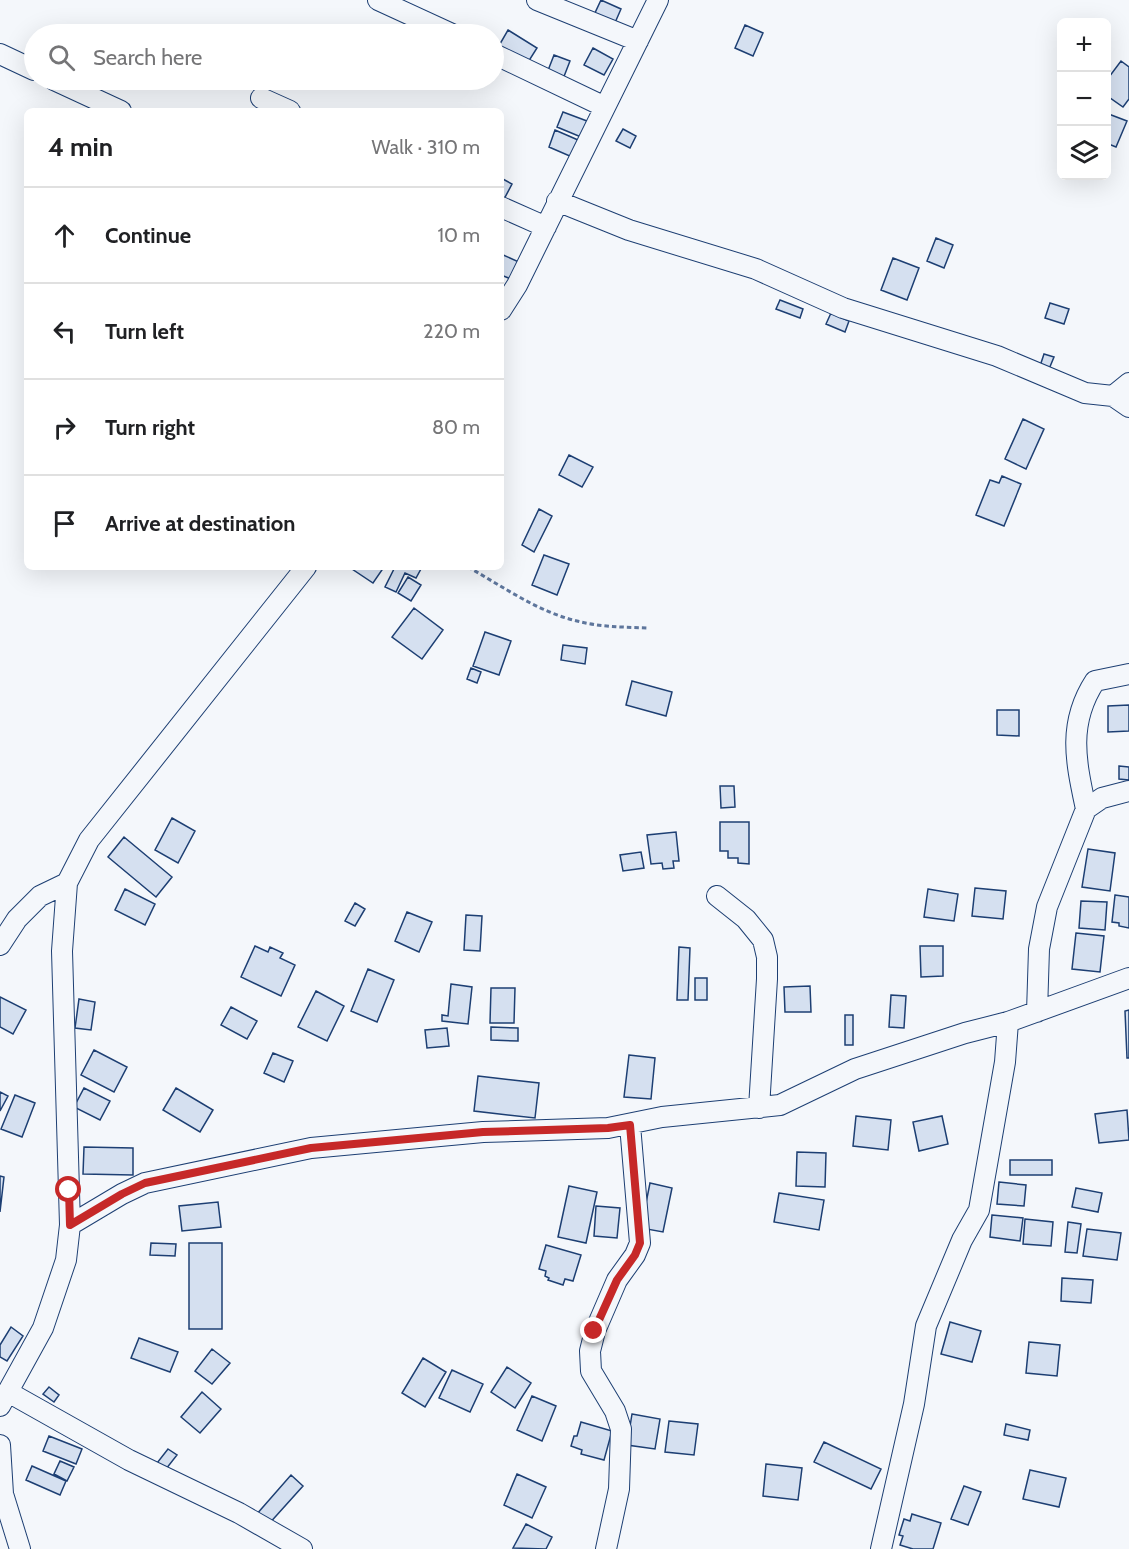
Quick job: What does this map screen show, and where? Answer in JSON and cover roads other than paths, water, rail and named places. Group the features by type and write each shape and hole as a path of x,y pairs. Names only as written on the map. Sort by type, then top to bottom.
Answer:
{"street":[{"path":"378,0 430,24"},
{"path":"537,0 638,41"},
{"path":"504,301 509,286 546,227 658,0"},
{"path":"0,54 24,65"},
{"path":"504,59 605,106"},
{"path":"76,90 115,108"},
{"path":"261,98 283,108"},
{"path":"557,201 629,230 756,269 843,308 997,356 1085,393 1121,402 1129,383"},
{"path":"504,208 546,227"},
{"path":"302,1549 239,1513 4,1399 43,1328 66,1260 70,1225 62,951 67,883 89,840 304,570"},
{"path":"1037,1012 1038,949 1047,907 1086,809 1076,760 1077,726 1084,698 1095,681 1129,674"},
{"path":"1086,809 1102,798 1129,791"},
{"path":"0,945 16,919 40,896 67,883"},
{"path":"717,896 746,919 763,940 767,957 759,1108"},
{"path":"70,1225 145,1183 311,1148 483,1132 608,1128 662,1117 780,1105 855,1069 965,1033 1008,1022 1129,978"},
{"path":"881,1549 914,1404 926,1326 962,1240 979,1210 1005,1062 1008,1022"},
{"path":"606,1549 619,1489 621,1429 615,1411 591,1371 590,1351 594,1331 617,1280 635,1255 640,1243 630,1125"},
{"path":"0,1445 2,1494 20,1549"}]}
